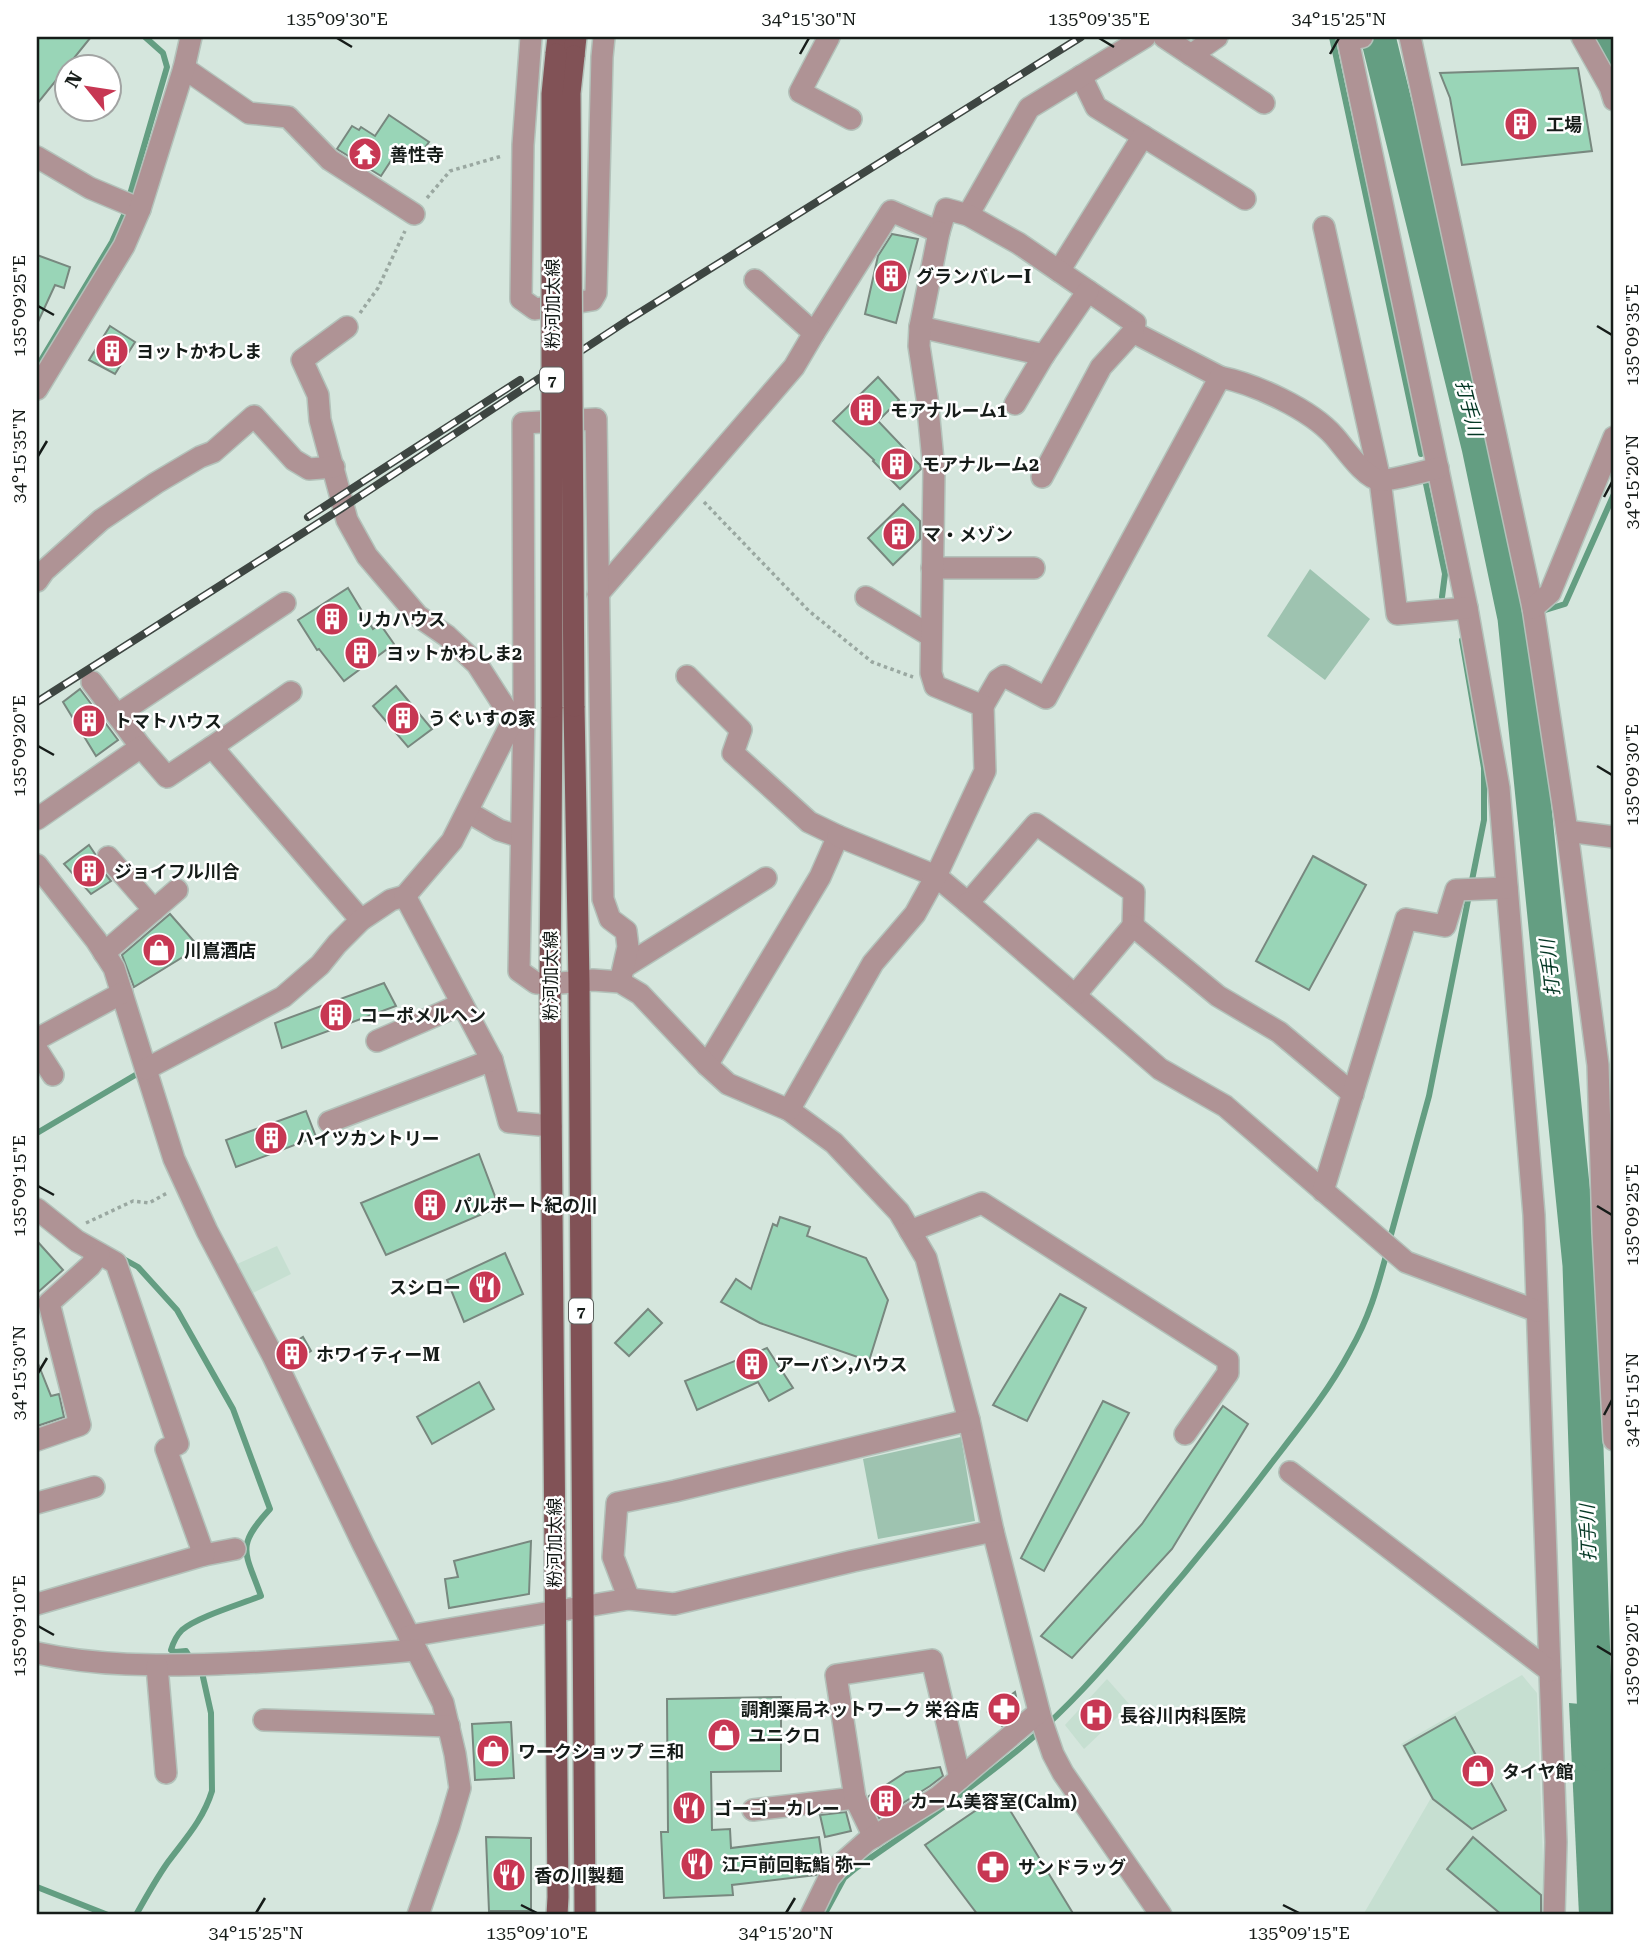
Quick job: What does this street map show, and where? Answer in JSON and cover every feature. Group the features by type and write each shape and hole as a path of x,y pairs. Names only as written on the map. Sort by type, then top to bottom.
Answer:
{"main road":[{"name":"粉河加太線","path":"566,46 570,93 585,1915"},
{"name":"粉河加太線","path":"557,1915 550,984 552,94 566,46"}],"street":[{"path":"37,389 124,246 133,206 184,68 191,37"},
{"path":"531,37 523,145 521,299 535,309 592,300 596,293 604,37"},
{"path":"829,37 800,92 851,120"},
{"path":"968,215 1029,108 1144,37"},
{"path":"1164,37 1264,103"},
{"path":"1191,55 1217,37"},
{"path":"1410,37 1534,608 1567,831 1598,1065 1603,1232 1614,1440"},
{"path":"1582,37 1614,100"},
{"path":"1355,38 1438,468 1468,608 1499,788 1534,1215 1556,1842 1554,1915"},
{"path":"184,68 248,113 288,117 330,160 414,214"},
{"path":"1081,76 1096,107 1245,199"},
{"path":"1059,271 1143,136"},
{"path":"37,157 90,188 133,206"},
{"path":"983,706 935,686 931,673 934,471 919,346 920,327 946,209 968,215 1018,243 1135,323 1133,332 1101,367 1042,477"},
{"path":"598,593 794,367 891,211 939,232"},
{"path":"1324,227 1380,480 1397,614 1468,608"},
{"path":"755,280 814,333"},
{"path":"1015,404 1044,355 1088,291"},
{"path":"347,327 302,360 318,395 320,420 347,520 367,556 418,616 447,636 477,664 518,716"},
{"path":"920,327 1044,355"},
{"path":"1133,332 1220,377 1241,381 1288,402 1326,427 1369,477 1380,480 1438,468"},
{"path":"789,1110 873,963 915,914 936,876 985,771 983,706 998,680 1004,676 1046,698 1220,377"},
{"path":"37,581 44,571 101,520 156,483 213,452 254,416 294,460 309,469 334,467"},
{"path":"622,974 628,947 626,931 610,919 603,899 596,419 523,423 518,716 521,837 519,971 536,983 550,984 622,974 766,878"},
{"path":"1534,608 1550,593 1614,437"},
{"path":"932,569 1034,568"},
{"path":"866,597 931,636"},
{"path":"117,715 285,603"},
{"path":"687,676 741,730 733,753 809,822 936,876 1160,1069 1225,1106 1406,1262 1537,1311"},
{"path":"92,682 141,747 167,776 291,692"},
{"path":"146,1069 283,997 320,965 361,920 391,900 405,896 452,841 518,716"},
{"path":"37,819 141,747"},
{"path":"212,747 361,920"},
{"path":"468,812 499,830 521,837"},
{"path":"968,903 1036,824 1134,892 1133,926 1074,995"},
{"path":"1567,831 1614,836"},
{"path":"707,1065 820,877 838,836"},
{"path":"108,857 154,910"},
{"path":"37,866 114,968 174,1159 207,1231 273,1356 443,1703 460,1788 418,1915"},
{"path":"1323,1191 1406,919 1445,926 1456,890 1507,888"},
{"path":"104,953 177,890"},
{"path":"405,896 492,1060 509,1122 551,1126"},
{"path":"1133,926 1218,996 1279,1032 1353,1094"},
{"path":"622,974 728,1084 789,1110 834,1143 899,1212 926,1258 970,1420 993,1531 1053,1754 1063,1773 1161,1915"},
{"path":"37,1039 122,993"},
{"path":"377,1041 462,1004"},
{"path":"37,1049 53,1075"},
{"path":"329,1122 492,1060"},
{"path":"910,1231 982,1203 1228,1360 1228,1373 1185,1434"},
{"path":"37,1209 77,1241 116,1263 178,1444 166,1449 204,1555"},
{"path":"37,1440 80,1425 49,1303 90,1266 99,1254"},
{"path":"629,1599 612,1557 617,1503 970,1420"},
{"path":"1290,1472 1550,1671"},
{"path":"37,1503 94,1487"},
{"path":"37,1653 64,1659 157,1666 275,1662 412,1643 555,1610 629,1599 674,1604 993,1531"},
{"path":"37,1604 204,1555 234,1549"},
{"path":"874,1837 855,1798 836,1675 932,1660 961,1778"},
{"path":"157,1666 166,1773"},
{"path":"264,1720 449,1726"},
{"path":"811,1915 830,1878 840,1865 874,1837 938,1797 1042,1721"},
{"path":"753,1810 855,1798"}],"path":[{"path":"347,327 378,288 414,214 450,171 500,157 523,145"},
{"path":"691,488 809,611 872,662 935,686"},
{"path":"66,1232 133,1201 149,1203 185,1183"}],"shaded area":[{"path":"1310,569 1370,619 1325,680 1267,636"},
{"path":"277,1246 291,1274 249,1295 235,1265"},
{"path":"961,1437 975,1521 878,1539 863,1459"},
{"name":"タイヤ館","path":"1522,1675 1537,1693 1545,1915 1363,1915 1431,1798 1401,1744"},
{"name":"長谷川内科医院","path":"1107,1679 1130,1705 1084,1749 1065,1725"},
{"path":"1569,1703 1614,1707 1614,1915 1579,1915"}],"building":[{"path":"37,37 91,37 79,52 52,52 52,85 37,104"},
{"name":"工場","path":"1578,68 1592,151 1462,165 1450,98 1440,73"},
{"path":"389,115 429,142 415,161 398,150 381,176 337,149 352,126 359,130 361,127 375,136"},
{"name":"グランバレーI","path":"892,234 918,239 896,323 865,314 878,256"},
{"path":"37,255 70,267 64,288 55,285 37,324"},
{"name":"ヨットかわしま","path":"110,326 135,342 115,374 89,360"},
{"path":"878,377 899,400 878,421 921,469 900,489 833,421"},
{"name":"マ・メゾン","path":"903,504 920,521 920,539 893,565 868,538"},
{"path":"348,588 373,629 380,624 394,644 344,681 319,649 317,650 298,620"},
{"name":"うぐいすの家","path":"396,686 432,729 408,747 373,706"},
{"name":"トマトハウス","path":"80,689 118,740 96,756 63,702"},
{"name":"ジョイフル川合","path":"89,845 98,865 111,881 91,894 64,864"},
{"path":"1313,856 1366,885 1309,990 1256,961"},
{"name":"川嶌酒店","path":"170,914 199,947 134,987 122,955"},
{"name":"コーポメルヘン","path":"384,983 396,1006 282,1048 275,1023"},
{"name":"ハイツカントリー","path":"306,1111 316,1137 236,1167 226,1140"},
{"name":"パルポート紀の川","path":"479,1154 499,1207 386,1255 361,1203"},
{"path":"780,1217 810,1227 807,1236 866,1258 888,1300 869,1361 760,1323 721,1302 736,1279 751,1289 773,1224 777,1226"},
{"path":"37,1241 63,1270 37,1293"},
{"name":"スシロー","path":"505,1253 523,1294 464,1322 447,1280"},
{"path":"1060,1294 1086,1308 1027,1421 993,1405"},
{"path":"648,1309 662,1323 629,1356 615,1343"},
{"name":"ホワイティーM","path":"303,1337 311,1351 291,1364 284,1349"},
{"name":"アーバン,ハウス","path":"767,1348 793,1388 769,1401 758,1382 697,1410 685,1381"},
{"path":"37,1361 51,1396 59,1394 64,1417 37,1426"},
{"path":"479,1382 494,1409 432,1444 417,1417"},
{"path":"1103,1401 1129,1413 1044,1571 1021,1558"},
{"path":"1223,1406 1248,1424 1172,1549 1072,1658 1041,1636 1142,1524"},
{"path":"531,1541 529,1594 449,1608 445,1579 458,1577 454,1561"},
{"name":"調剤薬局ネットワーク 栄谷店","path":"1015,1692 1018,1706 1002,1726 988,1712"},
{"path":"781,1697 781,1771 711,1772 712,1830 730,1829 731,1848 819,1837 823,1865 816,1875 732,1885 733,1895 664,1898 661,1832 668,1832 667,1699"},
{"path":"1455,1717 1506,1810 1472,1829 1433,1799 1404,1746"},
{"name":"ワークショップ 三和","path":"511,1722 514,1778 475,1780 472,1724"},
{"path":"940,1767 943,1776 879,1818 869,1796 906,1772"},
{"name":"サンドラッグ","path":"1000,1794 1074,1915 978,1915 925,1845"},
{"path":"846,1812 851,1831 825,1837 820,1815"},
{"name":"香の川製麺","path":"486,1837 531,1838 531,1911 489,1911"},
{"path":"1473,1837 1541,1895 1541,1915 1502,1915 1447,1869"}],"waterway":[{"path":"37,367 112,242 124,215 167,67 163,53 145,37"},
{"path":"1332,37 1421,454"},
{"name":"打手川","path":"1378,37 1479,447 1515,618 1580,1265 1596,1753"},
{"path":"1608,37 1614,49"},
{"path":"1426,484 1445,574 1442,597"},
{"path":"1542,611 1565,604 1614,494"},
{"path":"1515,618 1531,613"},
{"path":"1389,1242 1429,1096 1484,820 1484,768 1462,640"},
{"path":"37,1133 137,1074"},
{"path":"824,1915 844,1878 967,1790 1046,1726 1088,1684 1172,1588 1247,1496 1330,1384 1362,1327 1387,1252"},
{"path":"120,1257 138,1267 177,1310 233,1409 270,1509 252,1532 246,1550 261,1596 208,1616 182,1630 171,1650 186,1651 189,1656"},
{"path":"136,1915 164,1868 199,1820 212,1791 211,1713 203,1677"},
{"path":"37,1887 108,1915"}],"railway":[{"path":"37,702 342,508 628,320 1081,37"},
{"path":"308,517 520,380"}],"place":[{"name":"工場","path":"1521,124"},
{"name":"善性寺","path":"365,154"},
{"name":"グランバレーI","path":"891,276"},
{"name":"ヨットかわしま","path":"112,351"},
{"name":"モアナルーム1","path":"866,410"},
{"name":"モアナルーム2","path":"897,464"},
{"name":"マ・メゾン","path":"899,534"},
{"name":"リカハウス","path":"332,619"},
{"name":"ヨットかわしま2","path":"361,653"},
{"name":"うぐいすの家","path":"403,718"},
{"name":"トマトハウス","path":"89,721"},
{"name":"ジョイフル川合","path":"89,871"},
{"name":"川嶌酒店","path":"159,950"},
{"name":"コーポメルヘン","path":"336,1015"},
{"name":"ハイツカントリー","path":"271,1138"},
{"name":"パルポート紀の川","path":"430,1205"},
{"name":"スシロー","path":"485,1287"},
{"name":"ホワイティーM","path":"292,1354"},
{"name":"アーバン,ハウス","path":"752,1364"},
{"name":"調剤薬局ネットワーク 栄谷店","path":"1004,1709"},
{"name":"長谷川内科医院","path":"1096,1715"},
{"name":"ユニクロ","path":"724,1735"},
{"name":"ワークショップ 三和","path":"493,1751"},
{"name":"タイヤ館","path":"1478,1771"},
{"name":"カーム美容室(Calm)","path":"886,1801"},
{"name":"ゴーゴーカレー","path":"689,1808"},
{"name":"江戸前回転鮨 弥一","path":"697,1864"},
{"name":"サンドラッグ","path":"993,1867"},
{"name":"香の川製麺","path":"509,1875"}]}
